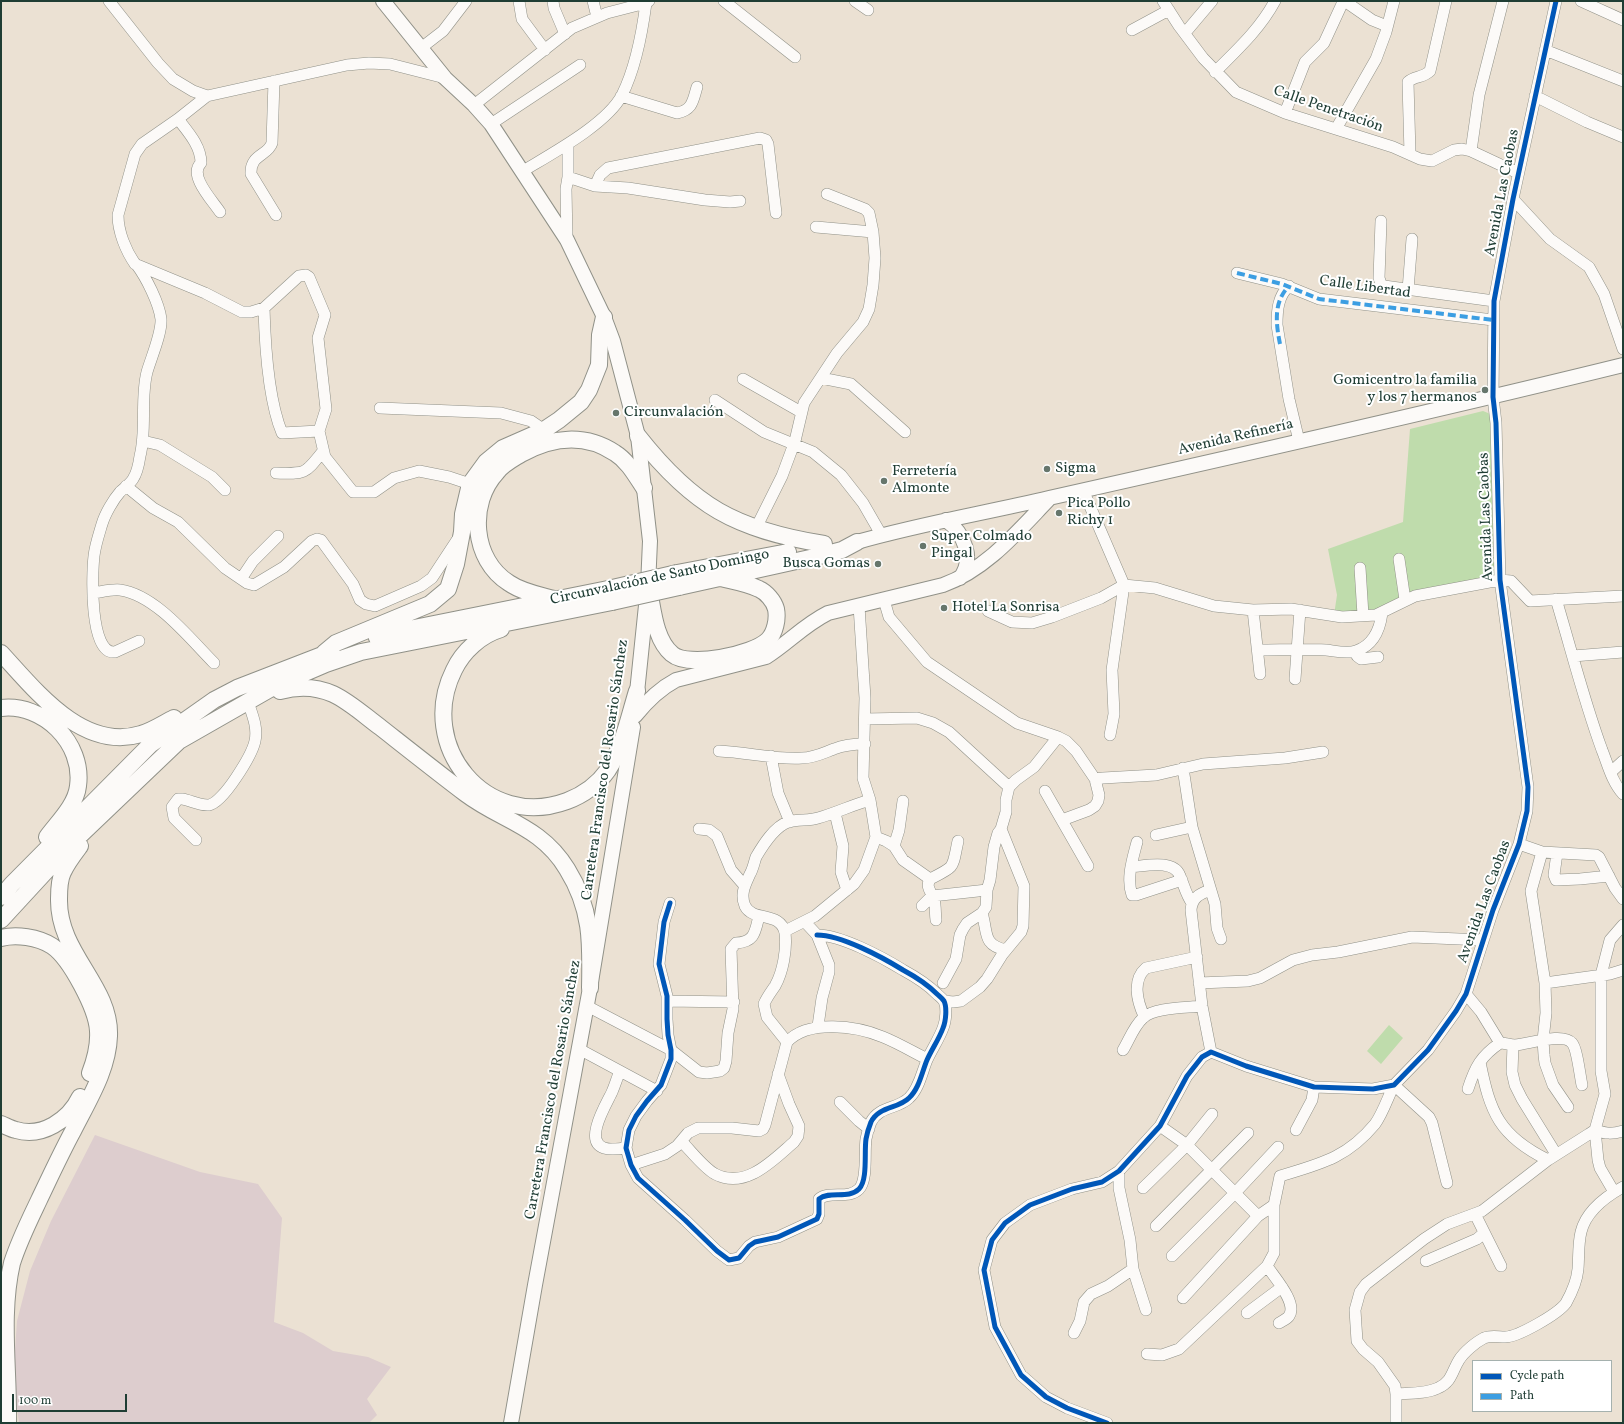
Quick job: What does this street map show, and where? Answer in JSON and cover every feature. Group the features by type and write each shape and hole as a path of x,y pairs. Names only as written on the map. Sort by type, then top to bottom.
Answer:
{"highway":[{"path":"324,653 336,643 430,604 448,589 453,576 462,532 463,514 470,484 486,462 502,448 544,430 576,408 581,402 589,390 599,365 600,335 604,317"},
{"path":"638,436 658,461 689,491 708,505 731,518 756,528 795,539 824,544"},
{"path":"558,600 519,589 500,577 488,562 480,545 478,510 483,492 496,472 509,461 550,442 568,438 583,439 599,444 616,454 631,468 644,488"},
{"name":"Circunvalación de Santo Domingo","path":"1,920 70,844 179,741 277,685 326,664 361,652 546,614 610,595 824,544 839,541 857,542"},
{"name":"Circunvalación de Santo Domingo","path":"678,580 720,578 842,550 857,542"},
{"path":"648,586 658,634 664,645 672,655 682,659 706,660 740,653 758,647 768,640 776,626 777,615 774,603 760,589 720,578"},
{"name":"Circunvalación de Santo Domingo","path":"1,897 12,884 150,745 214,700 237,688 324,653 414,628 558,600 610,595"},
{"path":"546,614 483,637 457,662 449,679 443,703 443,723 447,743 455,761 472,782 482,790 503,801 522,807 540,807 558,804 577,798 594,785 607,771 624,734 637,691"},
{"path":"1,653 36,691 66,719 94,733 119,737 141,734 214,700"},
{"path":"248,702 294,688 307,687 334,694 467,795 525,827 540,838 566,868 583,904 589,924 591,943 590,988"},
{"path":"1,708 28,709 48,720 68,741 79,771 78,786 74,799 12,884"},
{"path":"6,1423 3,1320 12,1264 22,1236 52,1172 100,1077 108,1052 109,1035 106,1010 101,998 67,940 61,922 59,890 62,872 70,859 111,805"},
{"path":"1,938 23,936 52,946 65,961 88,996 95,1014 98,1031 97,1049 87,1083 77,1104 66,1118 50,1127 36,1132 16,1131 1,1124"},
{"path":"1,1384 6,1423"}],"main road":[{"name":"Carretera Francisco del Rosario Sánchez","path":"383,1 445,78 474,105 491,124 567,240 604,317 613,341 638,436 650,541 648,586 634,716 587,1006 511,1423"},
{"name":"Avenida Refinería","path":"857,542 946,520 1050,498 1493,397 1623,365"},
{"path":"634,716 654,694 676,680 766,657 777,650 812,621 828,613 943,585 960,579 993,555 1050,498"},
{"path":"946,520 954,526 960,534 966,549 966,569 960,579"}],"street":[{"path":"109,1 158,64 173,79 193,91 207,96"},
{"path":"421,48 443,31 466,1"},
{"path":"519,1 522,19 545,50"},
{"path":"553,1 554,8 565,34"},
{"path":"593,1 597,16"},
{"path":"724,1 795,57"},
{"path":"855,1 868,10"},
{"path":"1185,34 1212,1"},
{"path":"1215,72 1246,42 1275,1"},
{"path":"1336,129 1376,59 1386,32 1386,26 1394,1"},
{"path":"1410,154 1408,82 1425,75 1430,71 1446,1"},
{"path":"1471,151 1479,95 1503,1"},
{"name":"Avenida Las Caobas","path":"1274,1205 1280,1176 1323,1164 1352,1147 1375,1123 1394,1085 1428,1050 1456,1011 1466,994 1493,910 1519,844 1527,811 1528,787 1500,580 1496,423 1493,397 1492,320 1494,301 1518,173 1556,1"},
{"path":"1581,1 1623,20"},
{"path":"474,105 572,28 597,16 646,2 633,67 621,96 609,112 568,144 523,171"},
{"path":"1285,113 1306,62 1324,43 1342,4 1346,2 1372,20 1386,26"},
{"path":"1132,30 1166,5"},
{"name":"Calle Penetración","path":"1166,5 1185,34 1215,72 1234,91 1285,113 1410,154 1420,160 1429,161 1458,149 1471,151 1518,173"},
{"path":"1545,50 1623,81"},
{"path":"139,641 115,652 111,653 107,651 97,634 93,593 94,556 102,522 119,494 133,479 140,457 143,441 143,402 147,372 155,350 161,320 153,294 143,274 131,258 118,226 118,216 136,154 142,144 178,119 207,96 347,65 369,63 390,64 445,78"},
{"path":"491,124 580,65"},
{"path":"274,81 272,143 270,148 256,159 251,170 276,215"},
{"path":"621,96 677,113 688,109 697,87"},
{"path":"1535,96 1587,122 1623,137"},
{"path":"178,119 194,140 201,155 202,162 197,166 196,171 198,180 220,212"},
{"path":"595,186 600,175 608,168 760,138 766,140 768,144 776,213"},
{"path":"567,240 566,189 568,177 568,144"},
{"path":"568,177 595,186 628,188 705,200 730,202 740,200"},
{"path":"756,528 782,476 793,445 804,403 837,353 863,322 869,309 874,285 875,258 873,232 869,213 865,209 827,194"},
{"path":"1513,199 1550,239 1589,267 1604,294 1623,349"},
{"path":"1381,220 1381,284 1384,286 1408,290 1494,301"},
{"path":"816,227 873,232"},
{"path":"1408,290 1412,239"},
{"path":"135,264 205,293 242,312 251,312 264,308 299,276 306,275 309,277 324,315 318,338 326,409 319,431 325,457 353,492 374,492 394,478 420,471 449,477 470,484"},
{"name":"Calle Libertad","path":"1237,273 1289,286 1319,299 1492,320"},
{"path":"1289,286 1280,297 1277,325 1289,399 1299,441"},
{"path":"264,308 265,333 272,392 276,419 282,433 319,431"},
{"path":"821,378 851,384 904,432"},
{"path":"742,380 801,412"},
{"path":"715,400 764,432 813,452 841,475 863,503 882,536"},
{"path":"380,408 501,412 531,421 544,430"},
{"path":"143,441 160,445 212,477 225,490"},
{"path":"276,473 303,472 310,469 323,451"},
{"path":"126,486 153,508 178,522 225,568 241,579 254,585 284,567 317,538 321,540 353,584 360,600 366,604 374,606 421,586 432,578 450,553 462,532"},
{"path":"1083,490 1124,585 1112,674 1114,714 1110,735"},
{"path":"241,579 253,561 278,536"},
{"path":"1398,558 1405,600"},
{"path":"1360,568 1363,615"},
{"path":"988,611 1012,622 1032,623 1101,598 1124,585 1155,588 1214,606 1253,610 1291,609 1342,617 1382,613 1415,596 1500,580 1511,581 1530,601 1623,596"},
{"path":"93,593 120,590 143,598 167,616 214,663"},
{"path":"1556,599 1593,725 1611,772 1618,788 1623,794"},
{"path":"884,600 889,617 927,662 1017,723 1058,737 1071,745 1095,780 1099,795 1095,806 1089,810 1062,820"},
{"path":"785,931 805,922 826,908 854,884 864,870 876,837 870,800 863,778 866,719 865,681 858,606"},
{"path":"1253,610 1260,674"},
{"path":"1295,679 1300,610"},
{"path":"1258,650 1357,651 1377,634 1380,628 1382,613"},
{"path":"1357,651 1357,656 1361,659 1378,657"},
{"path":"1573,656 1623,652"},
{"path":"196,840 174,818 172,807 178,799 209,804 214,803 226,791 247,758 255,742 256,731 248,702"},
{"path":"866,719 917,718 933,723 949,732 1009,787"},
{"path":"943,983 956,959 960,935 963,929 967,923 982,913 986,907 987,890 990,880 994,847 1006,812 1006,800 1009,787 1034,767 1058,737"},
{"path":"720,751 786,758 812,758 841,746 864,744"},
{"path":"1095,780 1102,778 1156,775 1203,764 1285,758 1323,752"},
{"path":"771,756 778,793 790,822"},
{"path":"1611,772 1623,761"},
{"path":"1183,768 1192,827 1215,904 1221,939"},
{"path":"1046,791 1088,866"},
{"path":"787,1042 767,1017 764,1004 775,985 781,968 785,950 785,931 780,923 774,919 754,915 749,912 745,905 743,894 744,885 761,850 781,826 790,822 816,819 870,800"},
{"path":"894,846 902,801"},
{"path":"835,813 843,846 842,872 847,890"},
{"path":"1156,835 1192,827"},
{"path":"699,829 709,830 717,836 731,870 744,885"},
{"path":"944,1001 961,1001 980,987 1006,950 1018,938 1024,926 1024,886 1001,829"},
{"path":"876,837 894,846 903,860 930,879"},
{"path":"936,920 935,901 928,890 928,883 930,879 944,873 952,867 958,841"},
{"path":"1137,842 1131,867 1130,890 1132,895 1182,880"},
{"path":"1519,844 1542,852 1596,855 1602,861 1623,899"},
{"path":"1542,852 1531,891 1545,983 1546,1013 1543,1040 1545,1063 1553,1085 1568,1107"},
{"path":"1557,853 1554,875 1556,880 1609,876"},
{"path":"1131,867 1159,865 1174,868 1177,870 1188,898 1192,903 1192,924 1199,983 1211,1052"},
{"path":"922,906 932,896 987,890"},
{"path":"1192,903 1200,894 1210,890"},
{"path":"670,903 664,922 659,955 660,969 667,1001 668,1035 671,1050 669,1067 664,1081 657,1091 647,1100 636,1116 629,1130 626,1148 631,1165 638,1178 685,1220 717,1252 729,1260 738,1258 755,1242 778,1237 817,1219 819,1214 819,1199 823,1196 851,1194 859,1190 864,1176 866,1139 872,1120 878,1114 909,1099 927,1059 944,1027 946,1014 944,1001 925,982 890,962 859,947 825,935 817,935"},
{"path":"982,913 985,933 989,942 997,948 1006,950"},
{"path":"587,1006 671,1050 699,1072 715,1073 720,1071 724,1068 726,1061 728,1033 734,1002 730,967 731,949 736,943 745,942 753,937 759,916"},
{"path":"805,922 817,935 829,965 818,1026"},
{"path":"1396,1394 1437,1389 1449,1382 1462,1356 1479,1341 1490,1337 1513,1336 1546,1320 1566,1302 1577,1278 1579,1242 1583,1225 1594,1208 1618,1189 1600,1168 1595,1130 1605,1094 1602,1071 1601,975 1610,940 1623,926"},
{"path":"1199,983 1248,981 1260,978 1293,960 1312,955 1338,952 1412,937 1483,940"},
{"path":"1144,1016 1138,997 1137,981 1140,973 1146,968 1197,957"},
{"path":"1545,983 1601,975 1623,970"},
{"path":"1466,994 1481,1012 1500,1043"},
{"path":"667,1001 734,1002"},
{"path":"1123,1050 1144,1016 1165,1010 1202,1006"},
{"path":"631,1165 666,1154 682,1142 688,1133 698,1128 732,1128 753,1131 763,1129 766,1125 787,1042 791,1038 810,1028 818,1026 859,1030 884,1037 927,1059"},
{"path":"1468,1089 1475,1068 1493,1048 1500,1043 1513,1045 1560,1038 1568,1039 1573,1043 1576,1049 1582,1085"},
{"path":"1513,1045 1511,1060 1515,1085 1552,1157"},
{"path":"579,1049 657,1091"},
{"path":"1211,1052 1246,1066 1314,1087 1373,1089 1394,1085 1429,1117 1432,1123 1447,1183"},
{"path":"1107,1423 1067,1408 1046,1397 1021,1375 995,1327 984,1270 992,1240 1005,1223 1030,1205 1072,1189 1102,1182 1119,1171 1160,1126 1187,1076 1202,1057 1211,1052"},
{"path":"1480,1062 1490,1104 1500,1124 1516,1141 1530,1152 1552,1157"},
{"path":"620,1071 597,1124 596,1138 603,1148 626,1148"},
{"path":"682,1142 714,1174 729,1179 744,1177 764,1168 794,1142 800,1131 778,1074"},
{"path":"1296,1130 1312,1100 1314,1087"},
{"path":"840,1102 859,1121 869,1128"},
{"path":"1143,1188 1187,1145 1212,1114"},
{"path":"1160,1126 1187,1145 1258,1216"},
{"path":"1396,1423 1395,1386 1378,1362 1363,1349 1357,1341 1355,1310 1360,1292 1366,1284 1424,1239 1447,1224 1482,1211 1552,1157 1595,1130 1613,1134 1623,1131"},
{"path":"1156,1226 1248,1133"},
{"path":"1172,1256 1236,1193 1278,1147"},
{"path":"1119,1171 1120,1188 1130,1240 1133,1269 1146,1310"},
{"path":"1183,1298 1258,1216 1274,1205"},
{"path":"1147,1354 1162,1355 1179,1349 1267,1266 1274,1253 1274,1205"},
{"path":"1475,1214 1501,1266"},
{"path":"1426,1261 1477,1239 1484,1233"},
{"path":"1267,1266 1290,1299 1292,1308 1289,1316 1279,1323"},
{"path":"1074,1333 1080,1321 1084,1302 1091,1294 1108,1286 1133,1269"},
{"path":"1247,1313 1282,1287"}],"shaded area":[{"path":"95,1135 200,1172 258,1184 282,1218 274,1322 303,1333 333,1351 368,1357 391,1367 367,1399 377,1415 369,1423 19,1423 13,1379 17,1321 30,1271 51,1221"}],"green space":[{"path":"1483,411 1493,417 1500,580 1415,596 1382,613 1334,615 1337,595 1328,549 1403,522 1410,429"},
{"path":"1389,1025 1403,1038 1381,1064 1367,1051"}],"marked path":[{"path":"1237,273 1282,284 1319,299 1493,320"},
{"path":"1280,344 1277,329 1278,306 1280,299 1289,286"}],"cycle path":[{"path":"1107,1423 1067,1408 1046,1397 1021,1375 995,1327 984,1270 992,1240 1005,1223 1030,1205 1072,1189 1102,1182 1119,1171 1160,1126 1187,1076 1202,1057 1211,1052 1246,1066 1314,1087 1373,1089 1394,1085 1428,1050 1456,1011 1466,994 1493,910 1519,844 1527,811 1528,787 1500,580 1496,423 1493,397 1494,301 1513,199 1556,1"},
{"path":"670,903 664,922 659,964 667,996 668,1035 671,1059 661,1085 636,1116 629,1130 626,1148 631,1165 638,1178 717,1251 729,1260 739,1258 749,1246 755,1242 778,1237 817,1219 819,1214 819,1199 823,1196 850,1194 859,1189 864,1179 865,1145 871,1122 879,1113 905,1102 909,1098 918,1085 927,1060 940,1036 944,1025 946,1010 944,1001 921,981 884,959 861,948 838,939 817,935"}],"place":[{"name":"Gomicentro la familia y los 7 hermanos","path":"1485,390"},
{"name":"Circunvalación","path":"616,413"},
{"name":"Sigma","path":"1047,469"},
{"name":"Ferretería Almonte","path":"884,481"},
{"name":"Pica Pollo Richy 1","path":"1059,513"},
{"name":"Super Colmado Pingal","path":"923,546"},
{"name":"Busca Gomas","path":"878,564"},
{"name":"Hotel La Sonrisa","path":"944,608"}]}
